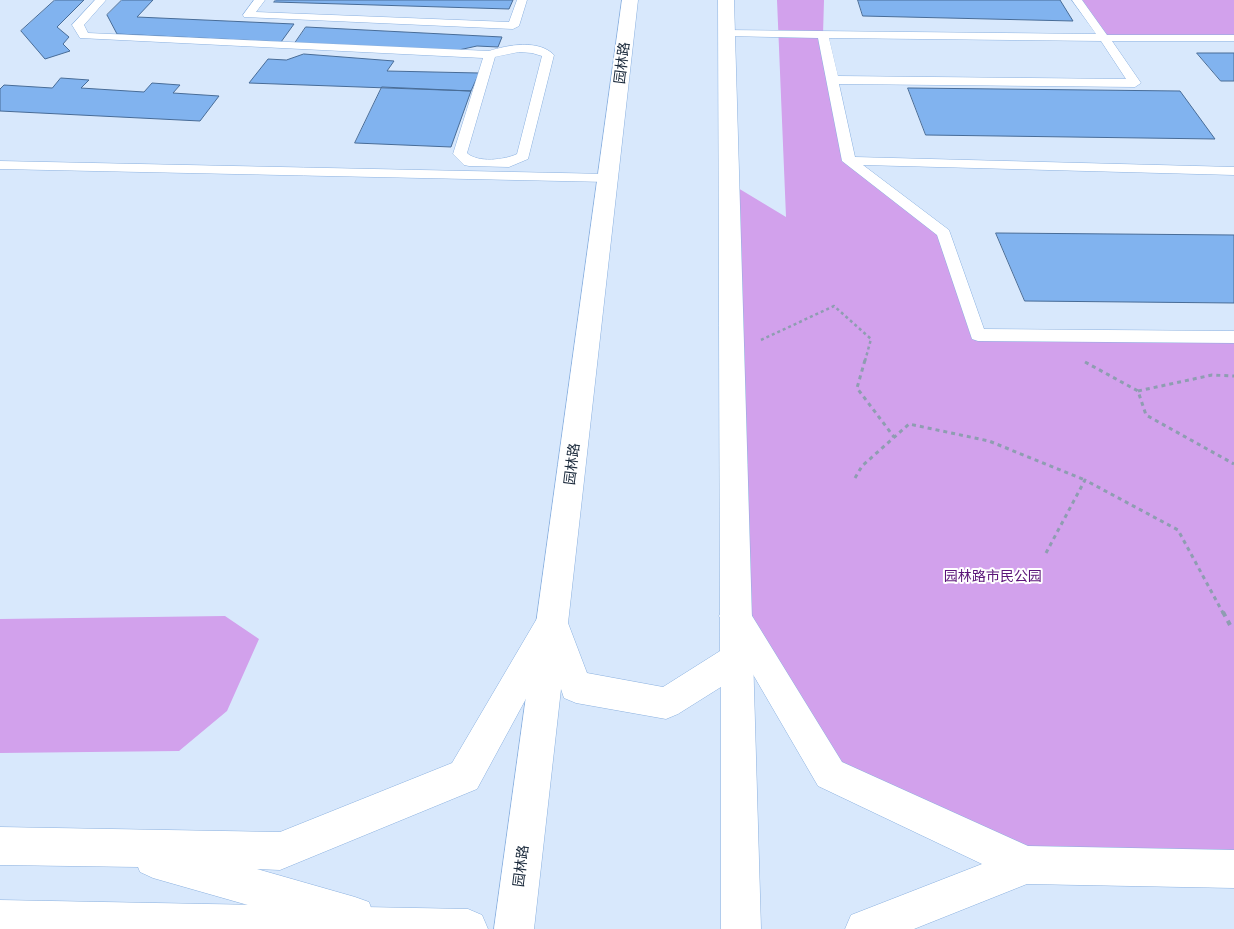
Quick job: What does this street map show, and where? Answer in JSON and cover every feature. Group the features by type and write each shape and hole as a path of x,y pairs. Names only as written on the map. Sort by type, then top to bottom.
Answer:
{"main road":[{"name":"园林路","path":"514,929 630,0"},
{"path":"726,0 741,929"},
{"path":"736,616 830,774 1027,865"},
{"path":"552,621 576,686 666,703 736,659"},
{"path":"0,846 280,852 464,776 552,621"},
{"path":"116,848 394,928"},
{"path":"865,929 1027,865 1234,869"},
{"path":"0,920 468,929"}],"lane":[{"path":"101,0 78,25 84,36 490,55 506,48 539,50 548,55 523,156 493,169 469,162 460,154 490,55"},
{"path":"260,0 248,15 513,26 522,0"},
{"path":"832,80 1135,83 1077,0"},
{"path":"726,33 1234,38"},
{"path":"823,34 849,161 944,233 978,335 1234,337"},
{"path":"849,161 1234,172"},
{"path":"0,165 493,169 608,178"}],"path":[{"path":"731,353 834,306 872,340 857,388 894,437"},
{"path":"1039,335 1138,391 1212,375 1234,376"},
{"path":"1138,391 1146,415 1234,464"},
{"path":"855,478 862,466 909,424 989,441 1085,480 1178,530 1230,625"},
{"path":"1046,553 1085,480"}],"green space":[{"name":"园林路市民公园","path":"777,0 824,0 823,35 849,161 937,227 978,335 1234,337 1234,869 1027,865 830,774 735,616 728,182 786,217"},
{"path":"1077,0 1234,0 1234,38 1104,38"},
{"path":"225,616 259,639 227,711 179,751 0,753 0,619"}],"building":[{"path":"55,0 84,0 57,27 69,37 63,44 70,51 45,59 21,31"},
{"path":"122,0 153,0 137,17 294,24 281,42 117,34 107,15"},
{"path":"276,0 513,0 509,9 274,2"},
{"path":"858,0 1060,0 1073,21 863,16"},
{"path":"306,27 502,37 498,47 477,46 454,51 295,43"},
{"path":"1197,53 1234,53 1234,81 1221,81"},
{"path":"304,54 394,61 387,71 479,73 471,91 249,83 268,59 286,60"},
{"path":"61,78 89,80 81,88 144,92 152,83 180,85 173,93 219,96 200,121 0,111 0,89 4,85 52,88"},
{"path":"382,87 471,91 451,147 355,143"},
{"path":"908,88 1180,91 1215,139 926,135"},
{"path":"996,233 1234,235 1234,303 1025,301"}]}
